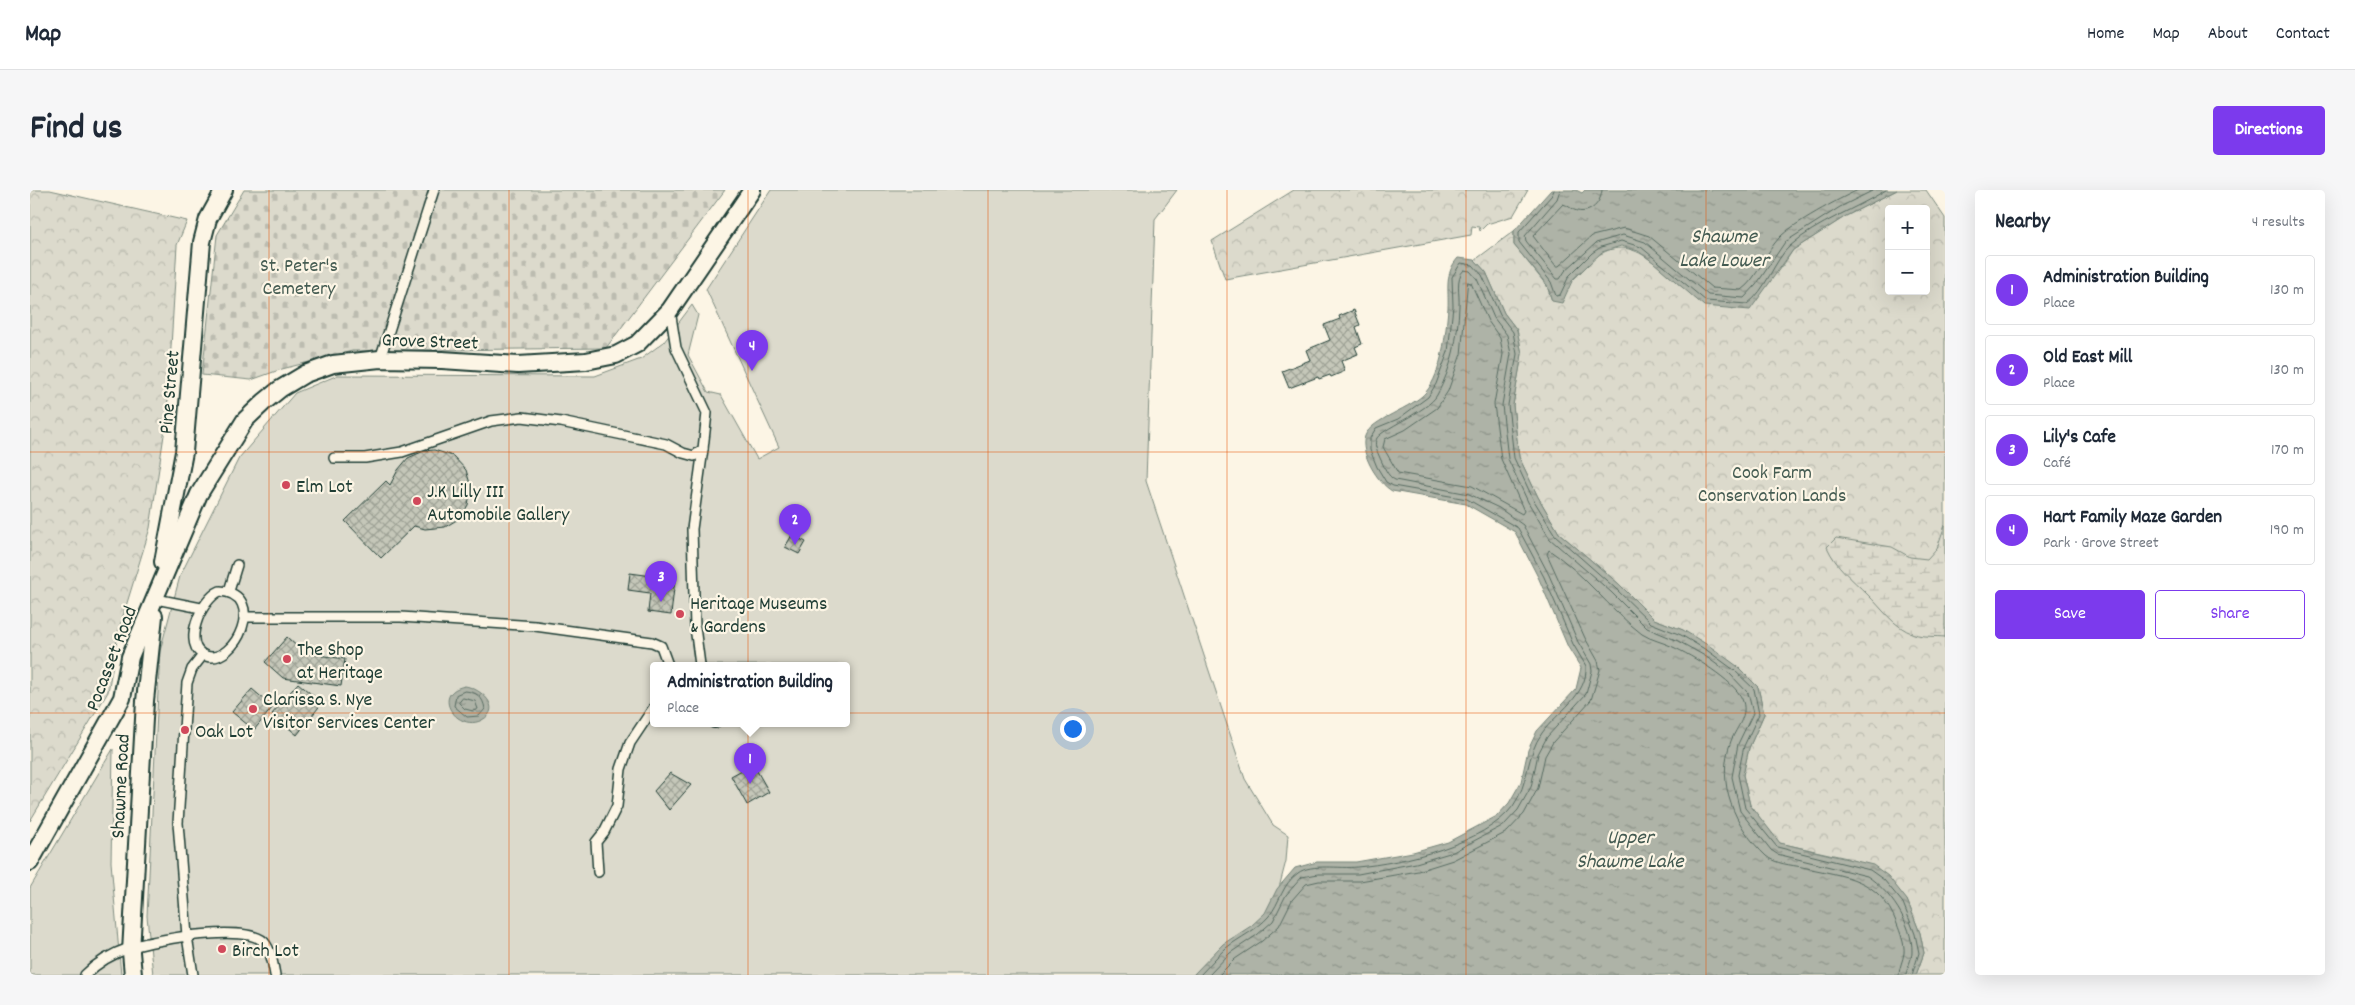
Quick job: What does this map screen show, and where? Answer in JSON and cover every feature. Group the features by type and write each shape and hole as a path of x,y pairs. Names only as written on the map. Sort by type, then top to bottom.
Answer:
{"street":[{"name":"Pine Street","path":"156,599 184,452 202,242 208,219 224,190"},
{"name":"Grove Street","path":"156,599 199,494 245,420 280,389 305,374 333,364 380,359 442,360 518,365 586,361 616,354 637,344 670,310 752,190"},
{"name":"Pocasset Road","path":"30,862 122,698 130,657 156,599"},
{"name":"Shawme Road","path":"133,975 132,945 144,701 156,599"}],"lane":[{"path":"380,359 434,190"},
{"path":"670,310 676,348 707,413 692,529 693,584 700,662"},
{"path":"334,458 365,458 402,452 491,421 522,417 561,422 666,444 683,453 694,456 703,449"},
{"path":"229,592 237,565"},
{"path":"220,591 229,592 240,598 245,610 235,641 223,656 213,658 203,655 197,648 194,639 201,608 212,594 220,591"},
{"path":"156,599 201,608"},
{"path":"244,617 401,616 535,626 652,642 661,646 667,662"},
{"path":"193,975 187,936 178,823 187,683 192,669 203,655"},
{"path":"598,872 596,842 604,832 617,806 621,769 630,743 650,714"},
{"path":"85,975 93,967 132,945 187,936 228,934 254,936 267,948 276,975"}],"green space":[{"path":"30,190 50,190 187,221 177,245 167,415 150,528 119,629 108,692 30,821"},
{"name":"St. Peter's Cemetery","path":"244,190 725,190 606,348 352,351 282,369 251,380 202,375 217,235"},
{"name":"Heritage Museums & Gardens","path":"771,190 1177,190 1155,219 1146,481 1245,779 1273,825 1288,835 1286,861 1274,907 1213,975 153,975 147,916 160,651 180,576 239,458 295,393 338,375 595,376 641,359 664,342 692,305 698,315 688,355 708,392 721,395 757,459 779,447 706,289"},
{"path":"1294,190 1528,190 1513,216 1487,224 1480,231 1479,227 1472,226 1471,235 1225,279 1212,241"},
{"name":"Cook Farm Conservation Lands","path":"1897,190 1926,190 1945,218 1945,975 1916,975 1924,953 1920,933 1907,900 1847,858 1779,843 1750,805 1743,775 1749,748 1764,714 1758,687 1683,630 1654,619 1619,584 1559,533 1538,497 1519,457 1513,405 1522,354 1517,330 1504,313 1486,272 1475,260 1514,231 1514,245 1547,286 1552,301 1596,257 1608,250 1620,248 1642,254 1682,287 1782,267 1793,250 1846,216"},
{"path":"1945,525 1945,637 1918,635 1900,627 1845,572 1835,561 1827,547 1836,538 1892,547 1910,557 1927,559 1937,548"},
{"path":"113,749 111,862 121,975 30,975 30,888"}],"water":[{"name":"Shawme Lake Lower","path":"1551,190 1576,190 1582,193 1585,190 1897,190 1846,216 1793,250 1750,310 1704,306 1638,251 1621,246 1602,252 1573,279 1562,303 1552,301 1547,285 1514,245 1514,231"},
{"name":"Upper Shawme Lake","path":"1458,258 1475,260 1486,272 1504,313 1517,330 1522,354 1513,405 1519,457 1538,497 1559,533 1619,584 1654,619 1683,630 1711,647 1737,666 1758,687 1764,714 1749,748 1743,775 1750,805 1780,843 1873,865 1888,876 1907,900 1920,933 1924,953 1916,975 1193,975 1223,944 1251,926 1265,913 1277,889 1295,868 1317,862 1356,862 1413,852 1448,842 1497,816 1509,803 1521,782 1528,750 1537,731 1576,689 1581,668 1568,647 1539,579 1515,532 1466,504 1392,491 1376,475 1367,459 1364,443 1365,436 1369,430 1375,424 1420,398 1426,392 1436,374 1444,341 1449,276"},
{"path":"465,686 483,694 490,704 491,710 482,720 473,723 464,721 451,710 448,703 449,696 454,690"}],"building":[{"path":"1354,310 1360,325 1356,327 1362,344 1355,347 1358,354 1341,361 1345,371 1331,377 1330,375 1319,379 1318,377 1289,388 1282,371 1310,360 1306,350 1330,340 1324,325 1340,319 1339,316"},
{"name":"J.K Lilly III Automobile Gallery","path":"434,450 453,456 466,470 471,487 468,505 460,518 445,527 425,529 414,526 381,558 345,521 386,481 390,485 398,470 408,458 424,451"},
{"path":"792,535 806,542 799,554 785,547"},
{"path":"630,573 675,579 671,615 648,612 650,593 628,590"},
{"path":"287,637 304,653 345,659 341,686 283,678 265,662"},
{"path":"298,683 322,703 297,735 272,714"},
{"name":"Clarissa S. Nye Visitor Services Center","path":"252,689 273,707 254,730 232,712"},
{"path":"753,764 769,792 747,805 731,776"},
{"path":"670,773 691,785 669,810 654,791"}],"place":[{"name":"Hart Family Maze Garden","path":"752,371"},
{"name":"Elm Lot","path":"286,485"},
{"name":"J.K Lilly III Automobile Gallery","path":"417,501"},
{"name":"Old East Mill","path":"795,545"},
{"name":"Lily's Cafe","path":"661,602"},
{"name":"Heritage Museums & Gardens","path":"680,614"},
{"name":"The Shop at Heritage","path":"287,659"},
{"name":"Clarissa S. Nye Visitor Services Center","path":"253,709"},
{"name":"Oak Lot","path":"185,730"},
{"name":"Administration Building","path":"750,784"},
{"name":"Birch Lot","path":"222,949"}]}
